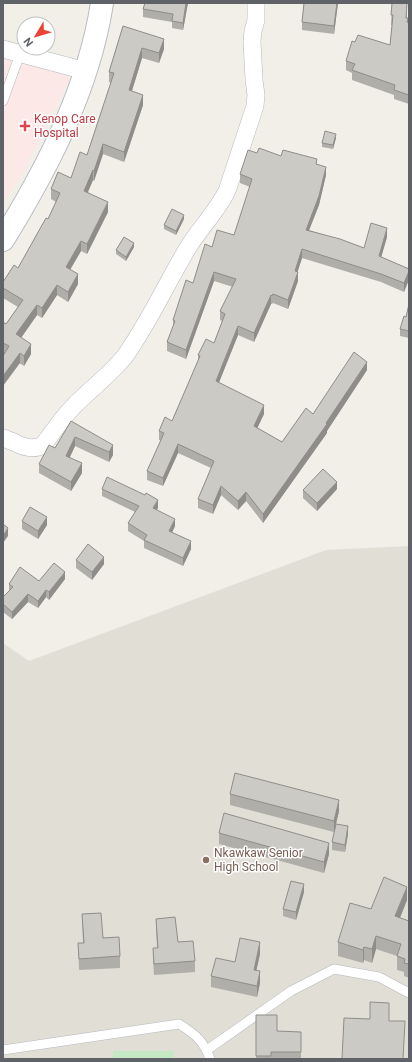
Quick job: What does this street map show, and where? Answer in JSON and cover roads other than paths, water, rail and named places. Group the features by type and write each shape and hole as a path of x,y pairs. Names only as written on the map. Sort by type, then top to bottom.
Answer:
{"main road":[{"path":"3,240 21,211 44,167 72,108 86,71 102,3"}],"street":[{"path":"3,438 28,448 37,448 43,445 72,408 109,374 125,356 145,324 190,244 222,202 255,106 256,95 252,41 256,20 256,3"},
{"path":"3,49 16,53"},
{"path":"28,56 86,71"}],"lane":[{"path":"3,101 19,56"},
{"path":"207,1050 291,991 334,969 378,978 409,993"},
{"path":"3,1050 180,1024 196,1035 207,1050 210,1059"}],"place":[{"name":"Kenop Care Hospital","path":"25,126"},
{"name":"Nkawkaw Senior High School","path":"206,860"}]}
